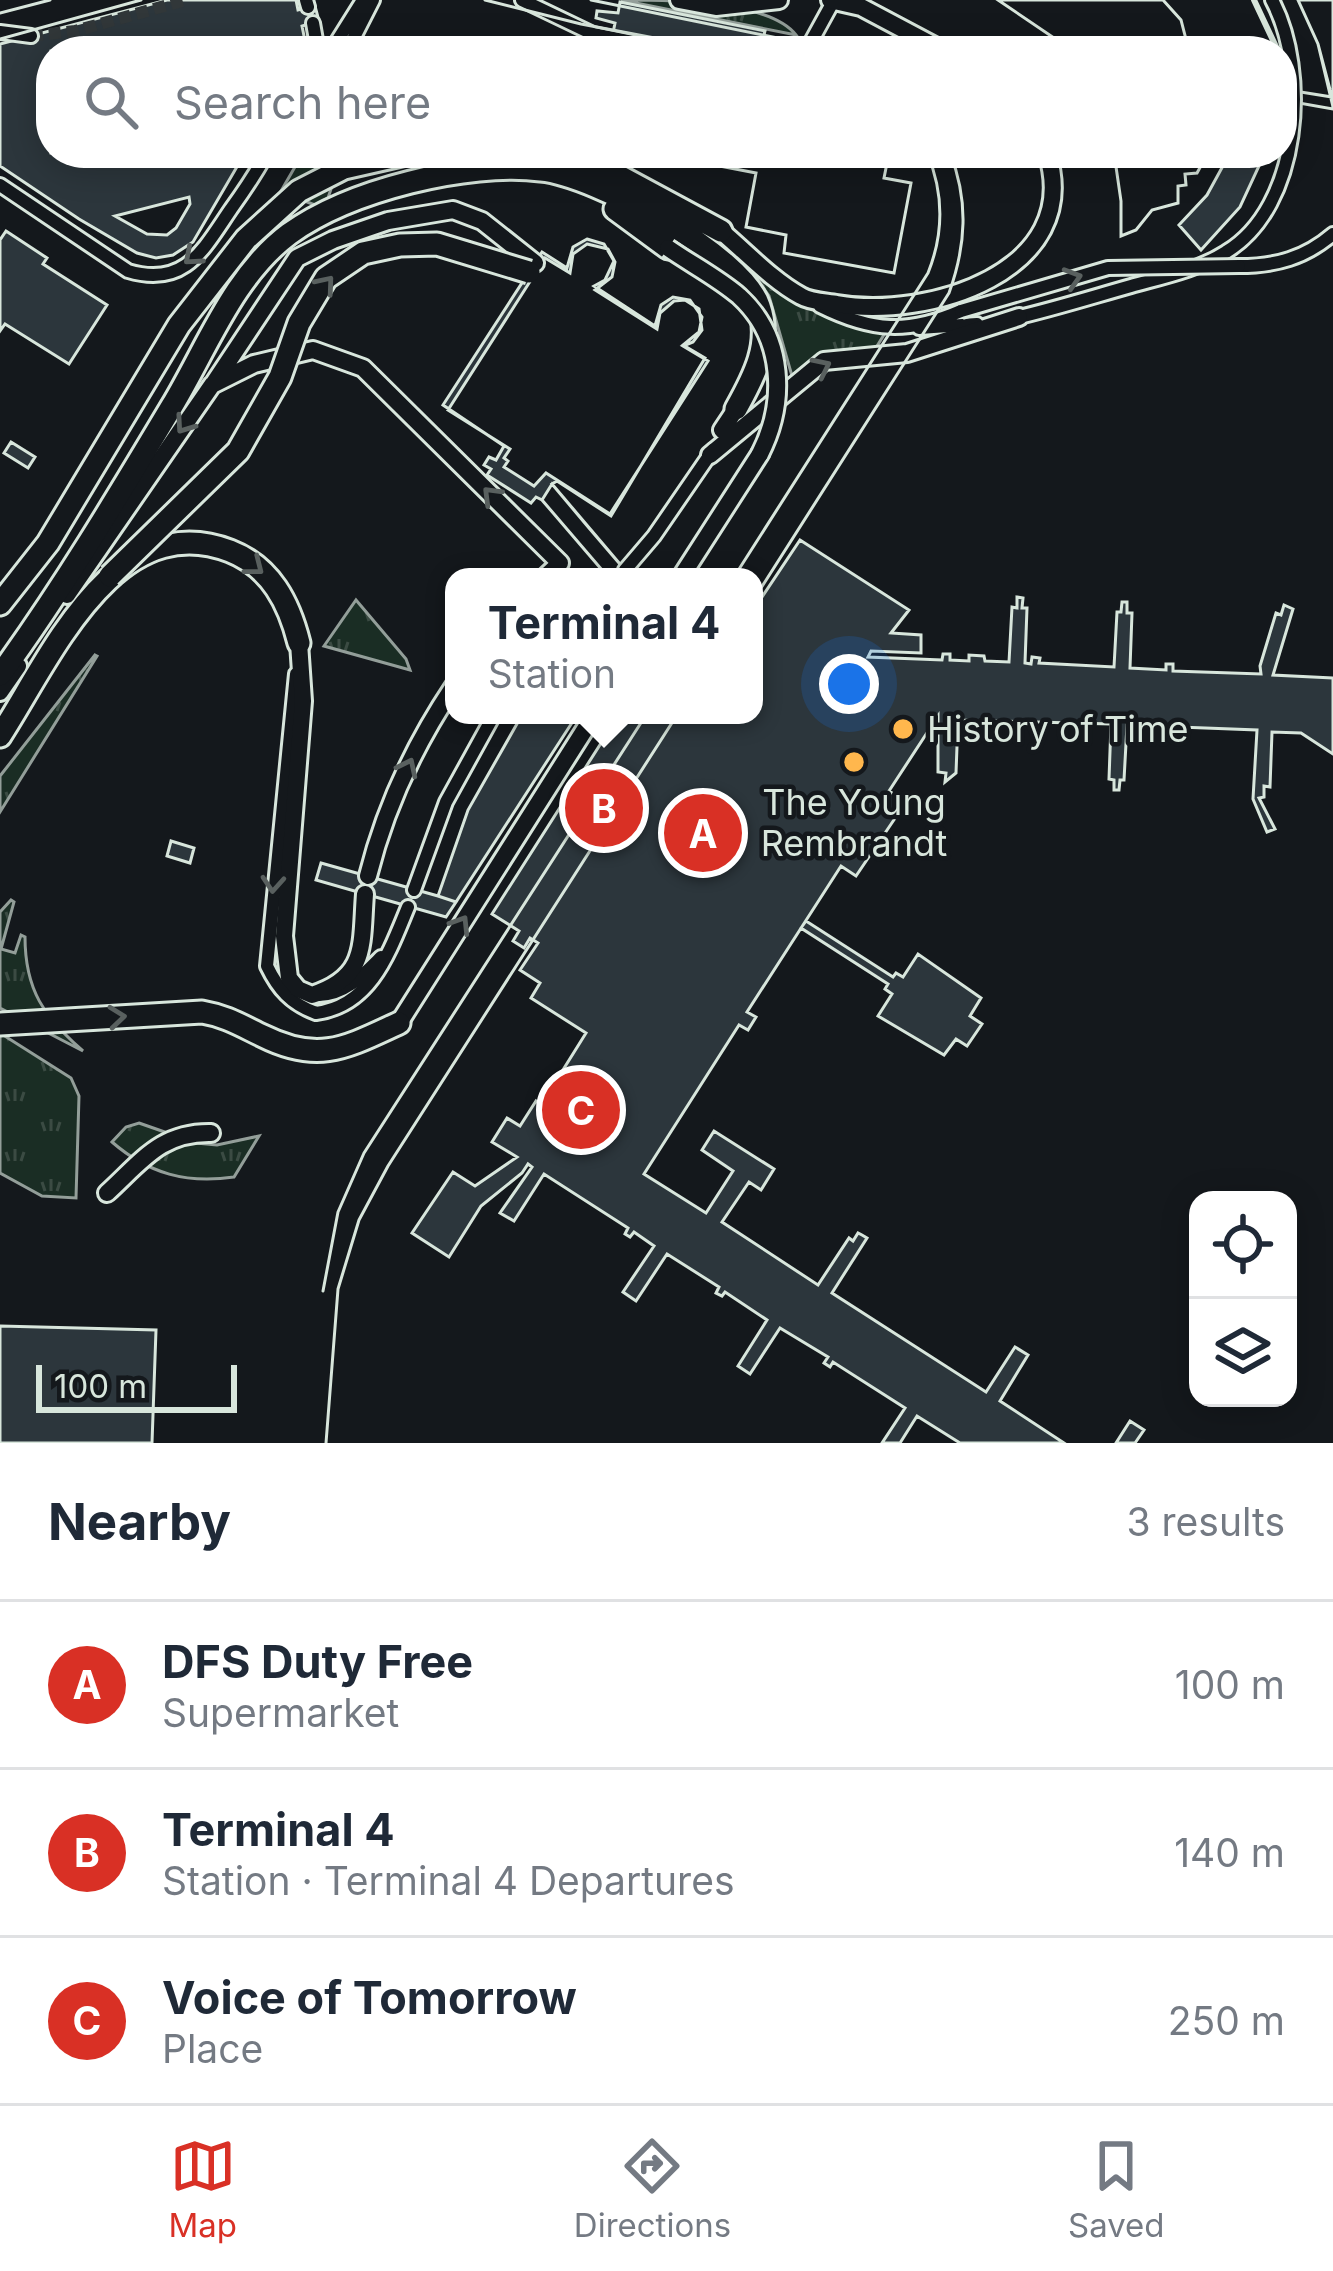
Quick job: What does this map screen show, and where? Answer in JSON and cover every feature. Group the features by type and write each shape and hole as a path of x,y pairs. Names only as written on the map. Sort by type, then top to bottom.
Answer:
{"highway":[{"path":"0,604 48,543 178,325 245,239 299,191 344,168"},
{"path":"0,675 71,575 236,293 265,256 304,225 364,198 435,178 512,168 553,171 613,191 725,262 750,286 764,327 762,350 736,409"},
{"path":"598,168 721,231"},
{"path":"435,178 520,177 576,189 624,214 668,248"},
{"path":"0,736 80,606 238,451 280,377 299,322 326,278 363,253 400,245 437,244 532,267"},
{"path":"110,576 140,557 175,546 214,544 248,558 274,583 291,610 299,643"},
{"path":"0,1024 202,1012 239,1022 284,1045 318,1052 338,1050 399,1023"}],"street":[{"path":"340,36 363,0"},
{"path":"355,36 373,0"},
{"path":"522,0 602,36"},
{"path":"679,0 716,7 779,0"},
{"path":"814,36 832,0 862,7 916,36"},
{"path":"1272,0 1286,36"},
{"path":"313,23 315,36"},
{"path":"0,32 31,36"},
{"path":"255,176 258,168"},
{"path":"0,185 128,271 147,277 181,269 195,260 263,168"},
{"path":"803,298 867,307 923,304 1005,271 1030,248 1044,223 1052,191 1049,168"},
{"path":"710,455 819,364 907,353 1223,254 1247,236 1275,188 1281,168"},
{"path":"0,692 297,258 333,239 388,221 453,210 482,220 532,267"},
{"path":"721,231 803,298 846,319 919,328 1019,317"},
{"path":"919,328 1108,268 1276,264 1309,252 1333,234"},
{"path":"668,248 748,305 771,346 778,380 776,415 767,440 688,568"},
{"path":"212,385 254,364 313,350 363,368 560,563 555,568"},
{"path":"627,568 710,455 736,409"},
{"path":"299,643 267,966 286,996 302,1008 316,1013 350,1005 374,981 409,907"},
{"path":"299,643 303,701 284,936 289,978 312,995 335,994 362,977 389,948"},
{"path":"312,995 332,988 356,967 379,835 404,774 445,702"},
{"path":"414,890 446,802 489,724"},
{"path":"399,1023 588,724"},
{"path":"107,1193 178,1133 211,1132"}],"green space":[{"path":"621,0 741,9 783,23 796,35"},
{"path":"294,168 338,168 328,198 315,205 302,200 273,205"},
{"path":"752,272 815,310 885,333 874,351 823,353 792,376 769,296"},
{"path":"356,600 406,659 410,670 324,646"},
{"path":"97,656 0,812 0,776"},
{"path":"11,900 1,949 15,953 21,935 25,937 39,1001 83,1051 0,1008 0,912"},
{"path":"0,1033 71,1078 79,1096 76,1198 42,1196 0,1173"},
{"path":"139,1123 196,1143 217,1145 259,1136 234,1177 200,1179 154,1169 112,1142 126,1127"}],"building":[{"path":"167,0 296,0 298,10 315,6 319,21 302,26 304,36 36,36 36,168 236,168 193,242 173,255 156,258 137,253 0,166 0,44","holes":["189,197 190,204 167,235 147,234 115,216"]},
{"path":"998,0 1163,0 1181,20 1185,36 1051,36"},
{"path":"998,0 1163,0 1181,20 1185,36 1051,36"},
{"path":"1298,0 1333,0 1333,109 1297,103 1297,91 1332,97 1318,44"},
{"path":"1298,0 1333,0 1333,107 1318,44"},
{"path":"620,2 765,31 764,36 629,36 613,33 615,23 596,18 597,11 618,13"},
{"path":"1297,91 1332,97 1333,109 1297,103"},
{"path":"730,168 886,168 884,178 911,183 894,273 784,253 786,235 746,227 756,173"},
{"path":"730,168 886,168 884,178 911,183 894,273 784,253 786,235 746,227 756,173"},
{"path":"1116,168 1200,168 1185,174 1186,185 1178,186 1178,203 1152,210 1136,230 1121,236"},
{"path":"1116,168 1200,168 1185,174 1186,185 1178,186 1178,203 1152,210 1136,230 1121,236"},
{"path":"1222,168 1258,168 1240,207 1201,250 1179,225 1207,195"},
{"path":"6,231 47,258 43,264 107,305 69,364 5,324 0,331 0,240"},
{"path":"587,239 604,244 614,261 605,280 594,286 655,326 661,305 673,297 690,300 702,317 699,332 683,345 705,358 611,516 557,481 552,484 623,568 600,568 542,500 536,497 531,503 487,475 491,469 484,465 489,457 496,460 504,446 443,405 542,252 567,268 573,247"},
{"path":"587,244 608,249 615,262 612,277 595,290 657,329 660,313 674,301 685,300 699,309 702,330 683,346 708,361 610,514 546,473 534,486 504,467 510,449 448,410 545,258 570,273 573,254"},
{"path":"11,442 35,457 28,468 4,453"},
{"path":"552,484 623,568 600,568 542,500"},
{"path":"800,540 909,610 891,633 921,635 921,653 871,651 868,657 942,660 943,654 950,654 950,660 969,661 969,655 1009,662 1012,607 1017,608 1017,597 1023,598 1022,608 1027,608 1025,663 1031,664 1032,657 1040,658 1039,663 1114,667 1117,612 1127,602 1127,613 1132,613 1130,668 1166,670 1166,664 1173,664 1173,671 1261,674 1276,613 1281,615 1284,605 1293,609 1273,675 1333,678 1333,754 1301,733 1272,732 1270,787 1264,786 1264,797 1259,798 1275,829 1267,832 1253,799 1257,730 1127,725 1124,780 1114,790 1114,780 1109,779 1111,724 958,720 956,773 945,782 946,773 938,772 938,716 889,791 906,802 856,876 841,866 747,1012 756,1017 748,1030 739,1025 644,1174 706,1213 733,1171 702,1150 714,1131 774,1169 761,1190 749,1182 722,1222 818,1285 849,1238 853,1241 858,1233 867,1238 832,1293 986,1392 1015,1347 1028,1355 1000,1401 1064,1443 960,1443 917,1416 900,1443 882,1443 905,1408 833,1362 830,1367 824,1363 828,1357 780,1328 750,1374 738,1366 767,1320 725,1292 722,1296 716,1293 719,1287 667,1254 636,1301 623,1292 654,1246 634,1232 630,1237 625,1234 628,1228 544,1174 514,1221 500,1213 532,1167 528,1164 481,1206 449,1257 412,1233 453,1172 475,1186 517,1157 492,1142 507,1118 520,1126 536,1101 541,1105 586,1033 531,998 540,983 520,970 538,943 530,938 524,948 513,941 519,931 492,914 613,724 763,724 763,596"},
{"path":"517,724 571,724 456,902 438,896 468,810"},
{"path":"171,841 194,848 190,863 167,856"},
{"path":"321,863 456,902 446,917 316,880"},
{"path":"806,921 893,977 896,973 903,977 918,954 981,998 970,1016 982,1024 967,1046 956,1039 944,1055 878,1016 892,994 885,989 888,984 801,928"},
{"path":"0,1326 156,1330 152,1443 0,1443"},
{"path":"1130,1421 1144,1430 1135,1443 1116,1443"}],"tunnel":[{"path":"31,36 75,31 186,0"}],"tram line":[{"path":"0,13 50,0"},
{"path":"0,39 141,0"},
{"path":"485,0 644,36"},
{"path":"591,0 767,36"},
{"path":"740,568 928,273 940,213 932,168"},
{"path":"763,585 949,293 963,223 955,168"},
{"path":"323,1291 338,1212 364,1153 640,724"},
{"path":"326,1443 338,1289 359,1220 388,1166 671,724"}],"wall":[{"path":"1254,0 1271,36"}],"place":[{"name":"History of Time","path":"903,729"},
{"name":"The Young Rembrandt","path":"854,762"},
{"name":"Terminal 4","path":"604,808"},
{"name":"DFS Duty Free","path":"703,833"},
{"name":"Voice of Tomorrow","path":"581,1110"}]}
